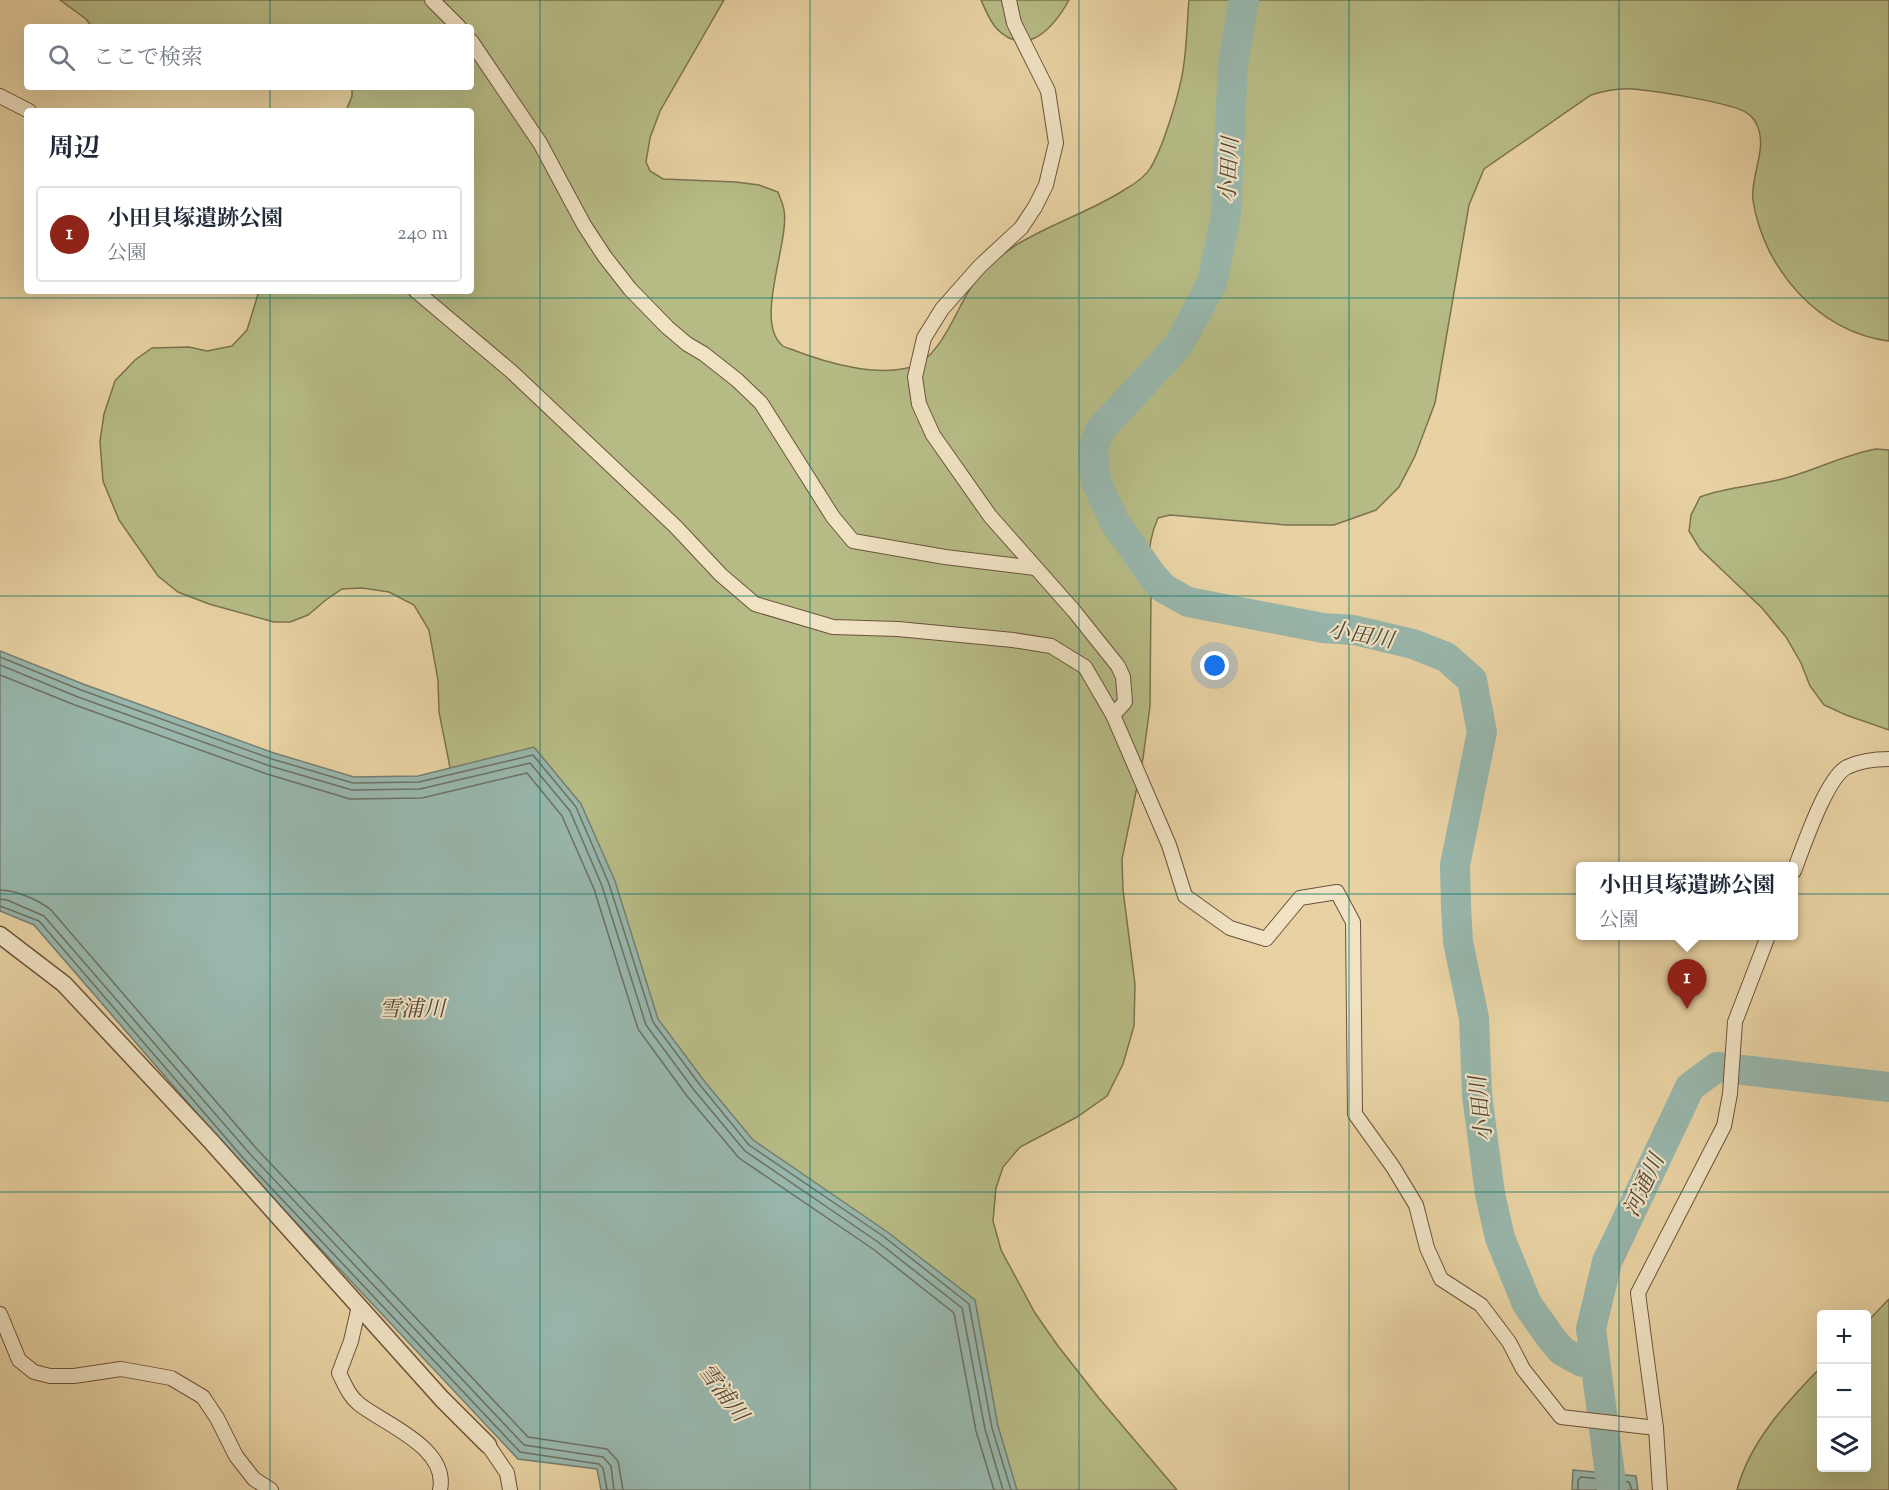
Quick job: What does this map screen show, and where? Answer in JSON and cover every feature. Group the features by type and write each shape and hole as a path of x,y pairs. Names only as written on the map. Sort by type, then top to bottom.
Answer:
{"street":[{"path":"432,0 456,24"},
{"path":"1009,0 1014,22 1048,91 1056,143 1046,185 1021,228 980,266 942,309 924,338 915,377 919,404 933,435 990,516 1074,611 1118,666 1123,677 1125,702 1113,715"},
{"path":"474,45 540,143 584,225 605,257 630,289 667,327 737,380 761,403 832,518 853,541 945,557 1035,568"},
{"path":"0,96 24,108"},
{"path":"420,294 512,372 676,527 721,575 755,604 833,627 909,630 1013,639 1051,646 1085,667 1113,715 1169,844 1185,896 1230,928 1266,939 1300,898 1337,892 1353,922 1355,1114 1416,1204 1427,1248 1441,1279 1481,1305 1509,1342 1523,1370 1561,1417 1656,1428"},
{"path":"1798,862 1834,779 1846,768 1873,759 1889,759"},
{"path":"0,935 64,984 208,1138 442,1399 488,1445 507,1473 510,1490"},
{"path":"1660,1490 1656,1428 1638,1293 1724,1126 1730,1094 1735,1022 1766,940"},
{"path":"359,1306 351,1341 339,1373 349,1394 358,1404 413,1439 437,1463 442,1481 440,1490"},
{"path":"0,1314 19,1360 34,1372 50,1376 74,1376 121,1369 171,1378 203,1397 217,1418 236,1456 254,1479 271,1490"}],"green space":[{"path":"60,0 724,0 660,111 650,138 646,162 650,171 663,179 736,182 759,185 778,192 784,210 784,224 772,301 771,320 775,335 783,346 808,356 852,367 898,370 922,362 931,354 947,332 972,286 987,268 1004,254 1043,230 1105,201 1135,183 1149,170 1166,131 1179,87 1185,55 1189,0 1889,0 1889,341 1863,335 1840,325 1818,311 1798,293 1782,272 1769,250 1759,225 1753,200 1761,142 1756,123 1750,115 1726,105 1673,94 1626,89 1601,92 1591,95 1484,169 1469,205 1435,403 1415,456 1399,487 1376,510 1334,525 1286,525 1170,515 1158,518 1149,554 1150,706 1143,758 1122,859 1123,890 1135,984 1134,1026 1123,1064 1107,1096 1077,1117 1020,1147 1003,1167 996,1188 993,1221 1001,1250 1035,1313 1098,1397 1177,1490 887,1490 460,818 439,712 438,680 429,630 414,605 389,592 362,588 342,589 308,615 290,622 274,622 209,604 178,592 158,576 119,520 103,481 100,441 104,414 115,381 135,360 152,348 189,347 207,351 232,346 247,330 258,294 474,294 474,108 347,108 352,90 474,90 474,24 90,24"},
{"path":"981,0 1069,0 1048,29 1039,36 1019,41 997,29"},
{"path":"1876,449 1889,450 1889,730 1824,705 1810,686 1801,663 1786,637 1762,608 1700,549 1689,531 1691,515 1700,497 1782,479"},
{"path":"1889,1299 1889,1490 1737,1490 1743,1472 1760,1439 1783,1408 1817,1371 1817,1472 1871,1472 1871,1318"}],"water":[{"name":"雪浦川","path":"0,651 83,684 274,753 354,777 418,776 534,747 581,804 615,881 658,1019 705,1082 753,1140 886,1231 975,1300 998,1426 1017,1490 601,1490 597,1469 518,1459 240,1163 34,925 0,911"},
{"path":"1573,1470 1636,1476 1638,1490 1572,1490"}],"waterway":[{"name":"小田川","path":"1244,0 1233,64 1226,215 1212,283 1178,346 1100,430 1093,449 1096,481 1114,521 1151,574 1163,588 1188,602 1323,628 1354,630 1413,644 1446,657 1472,680 1482,732 1455,865 1456,907 1458,942 1474,1018 1477,1095 1490,1194 1500,1238 1527,1304 1562,1351 1580,1361 1596,1366"},
{"name":"河通川","path":"1612,1490 1591,1329 1607,1262 1690,1087 1717,1067 1889,1087"}],"place":[{"name":"小田貝塚遺跡公園","path":"1687,1009"}]}
